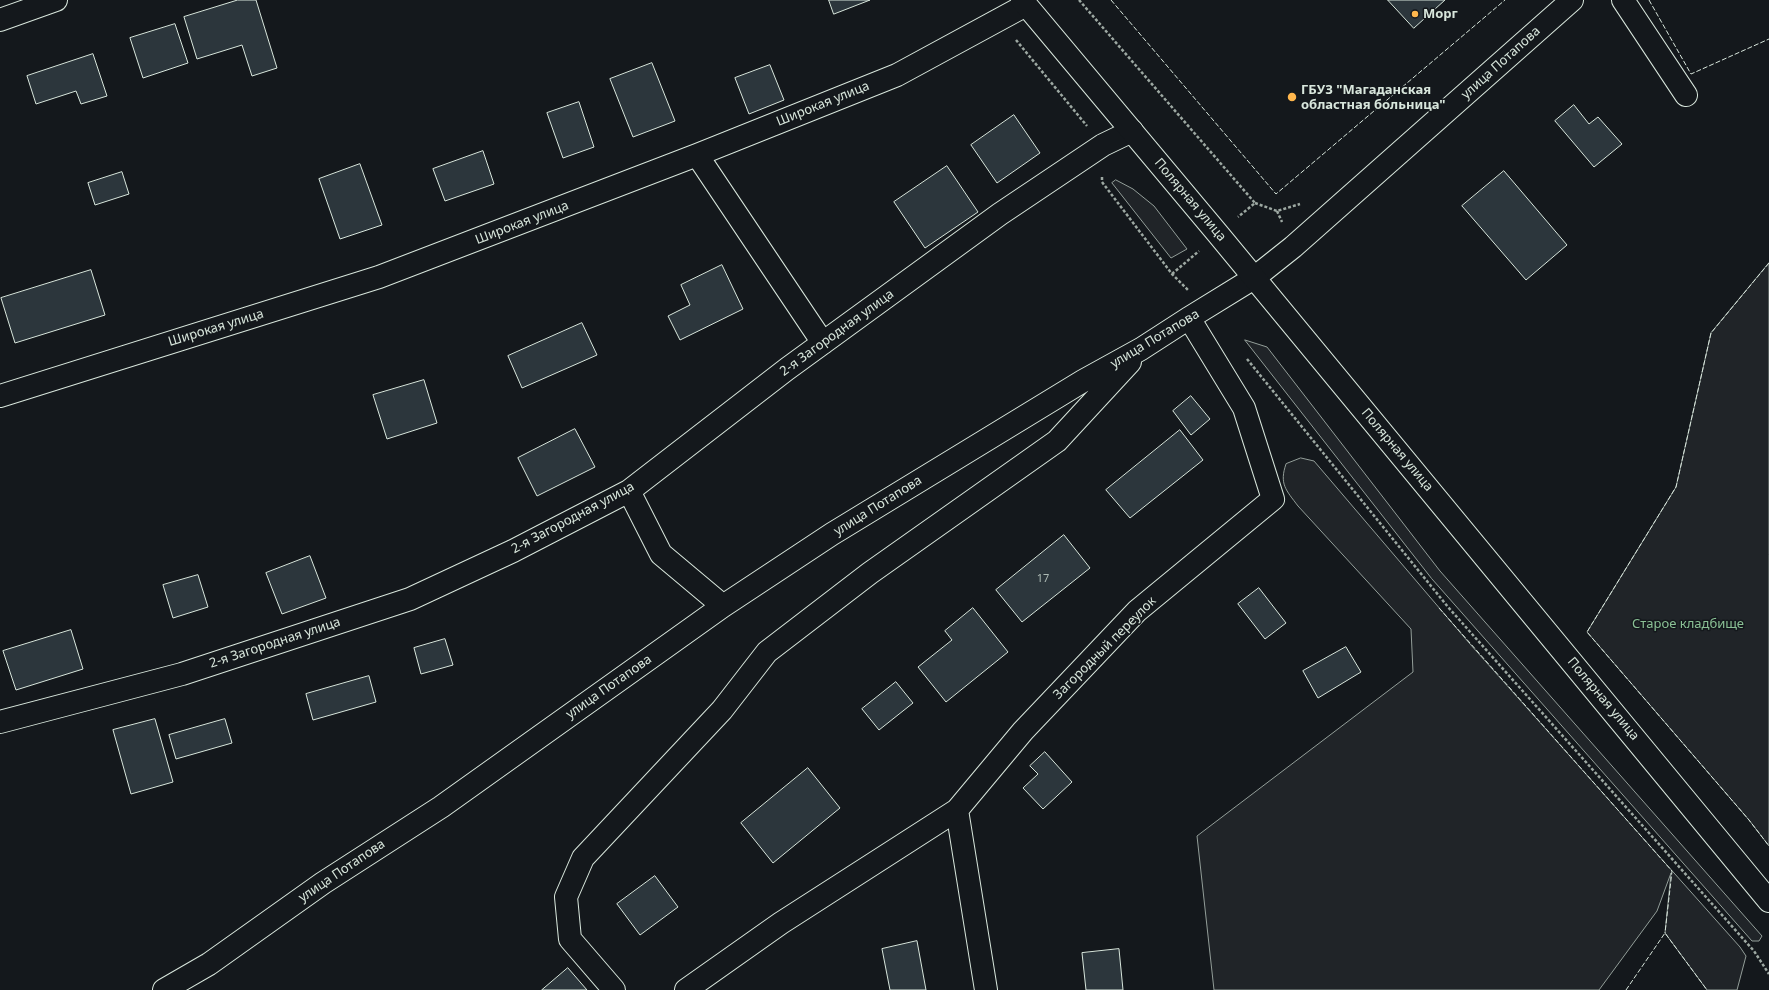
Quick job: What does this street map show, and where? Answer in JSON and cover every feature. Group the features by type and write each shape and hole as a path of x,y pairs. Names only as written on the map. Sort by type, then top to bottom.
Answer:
{"street":[{"path":"0,20 56,0"},
{"name":"улица Потапова","path":"164,990 209,964 323,883 441,807 723,606 839,530 1083,381 1141,349 1254,278 1293,247 1572,0"},
{"path":"1623,0 1686,95"},
{"name":"Полярная улица","path":"1024,3 1218,234 1769,902"},
{"name":"Широкая улица","path":"0,396 379,277 697,155 897,75 999,20 1024,3"},
{"name":"2-я Загородная улица","path":"0,722 182,674 410,599 513,551 628,490 823,343 1000,214 1103,145 1132,131"},
{"path":"697,155 823,343"},
{"name":"Загородный переулок","path":"957,810 1023,732 1138,611 1273,499 1244,408 1197,313"},
{"path":"614,990 570,939 566,898 583,858 722,710 767,652 870,573 1057,441 1141,349"},
{"path":"628,490 661,554 723,606"},
{"path":"686,990 781,923 957,810 986,990"}],"path":[{"path":"1079,0 1255,203 1172,274"},
{"path":"999,20 1103,145 1102,182 1172,274 1197,313"},
{"path":"1245,357 1448,607 1754,951 1769,974"}],"green space":[{"path":"1116,180 1133,189 1154,206 1187,249 1171,258 1112,183"},
{"name":"Старое кладбище","path":"1769,263 1769,846 1749,820 1587,632 1676,487 1711,333"},
{"path":"1245,340 1267,347 1440,571 1762,936 1759,941 1752,941 1432,579"},
{"path":"1301,458 1314,461 1470,644 1740,947 1746,956 1737,990 1707,990 1665,933 1671,873 1657,911 1599,990 1214,990 1197,836 1413,672 1411,629 1298,506 1287,491 1283,477 1286,464"}],"building":[{"path":"238,0 256,0 277,68 252,76 242,45 197,59 184,17"},
{"path":"829,0 870,0 834,14"},
{"name":"Морг","path":"1388,0 1445,0 1414,28"},
{"path":"175,24 188,63 143,78 130,38"},
{"path":"93,54 107,96 81,104 76,91 36,104 27,76"},
{"path":"652,63 675,121 633,137 610,79"},
{"path":"770,65 784,100 749,114 735,78"},
{"path":"579,102 594,147 563,158 547,113"},
{"path":"1574,105 1589,124 1598,117 1622,144 1594,167 1555,121"},
{"path":"1014,115 1040,153 997,183 971,145"},
{"path":"483,151 494,184 445,201 433,169"},
{"path":"360,164 382,225 340,239 319,179"},
{"path":"947,166 978,212 925,248 894,202"},
{"path":"1504,171 1567,245 1526,280 1462,206"},
{"path":"122,172 129,194 95,205 88,183"},
{"path":"722,265 743,309 680,340 668,316 690,305 681,285"},
{"path":"91,270 105,315 15,343 1,298"},
{"path":"582,323 597,355 522,388 508,356"},
{"path":"424,380 437,423 387,439 373,395"},
{"path":"1191,396 1210,419 1191,435 1173,411"},
{"path":"575,429 595,467 537,496 518,458"},
{"path":"1180,430 1203,460 1130,518 1106,490"},
{"path":"1064,535 1090,568 1022,622 996,590"},
{"path":"310,556 326,598 282,614 266,573"},
{"path":"198,575 208,607 173,618 163,585"},
{"path":"1259,588 1286,623 1265,639 1238,604"},
{"path":"973,608 1008,652 946,702 918,667 952,640 945,631"},
{"path":"71,630 83,669 16,690 3,651"},
{"path":"445,639 453,665 421,674 414,648"},
{"path":"1346,647 1361,672 1318,698 1303,671"},
{"path":"369,676 376,702 313,720 306,694"},
{"path":"896,682 913,703 879,730 862,709"},
{"path":"155,719 173,782 131,794 113,730"},
{"path":"225,719 232,743 176,759 169,735"},
{"path":"1045,752 1072,782 1043,809 1023,788 1038,774 1030,766"},
{"path":"808,768 840,808 773,863 741,823"},
{"path":"655,876 678,907 640,935 617,904"},
{"path":"917,941 926,990 890,990 882,949"},
{"path":"1119,949 1123,990 1086,990 1082,953"},
{"path":"568,968 587,990 542,990"}],"fence":[{"path":"1111,0 1276,194 1505,0"},
{"path":"1649,0 1691,74 1769,39"},
{"path":"1769,263 1711,333 1676,487 1587,632 1749,820 1769,846"},
{"path":"1439,608 1672,871 1665,933"},
{"path":"1626,990 1665,933 1707,990"}],"place":[{"name":"Морг","path":"1415,14"},
{"name":"ГБУЗ \"Магаданская областная больница\"","path":"1292,97"}]}
